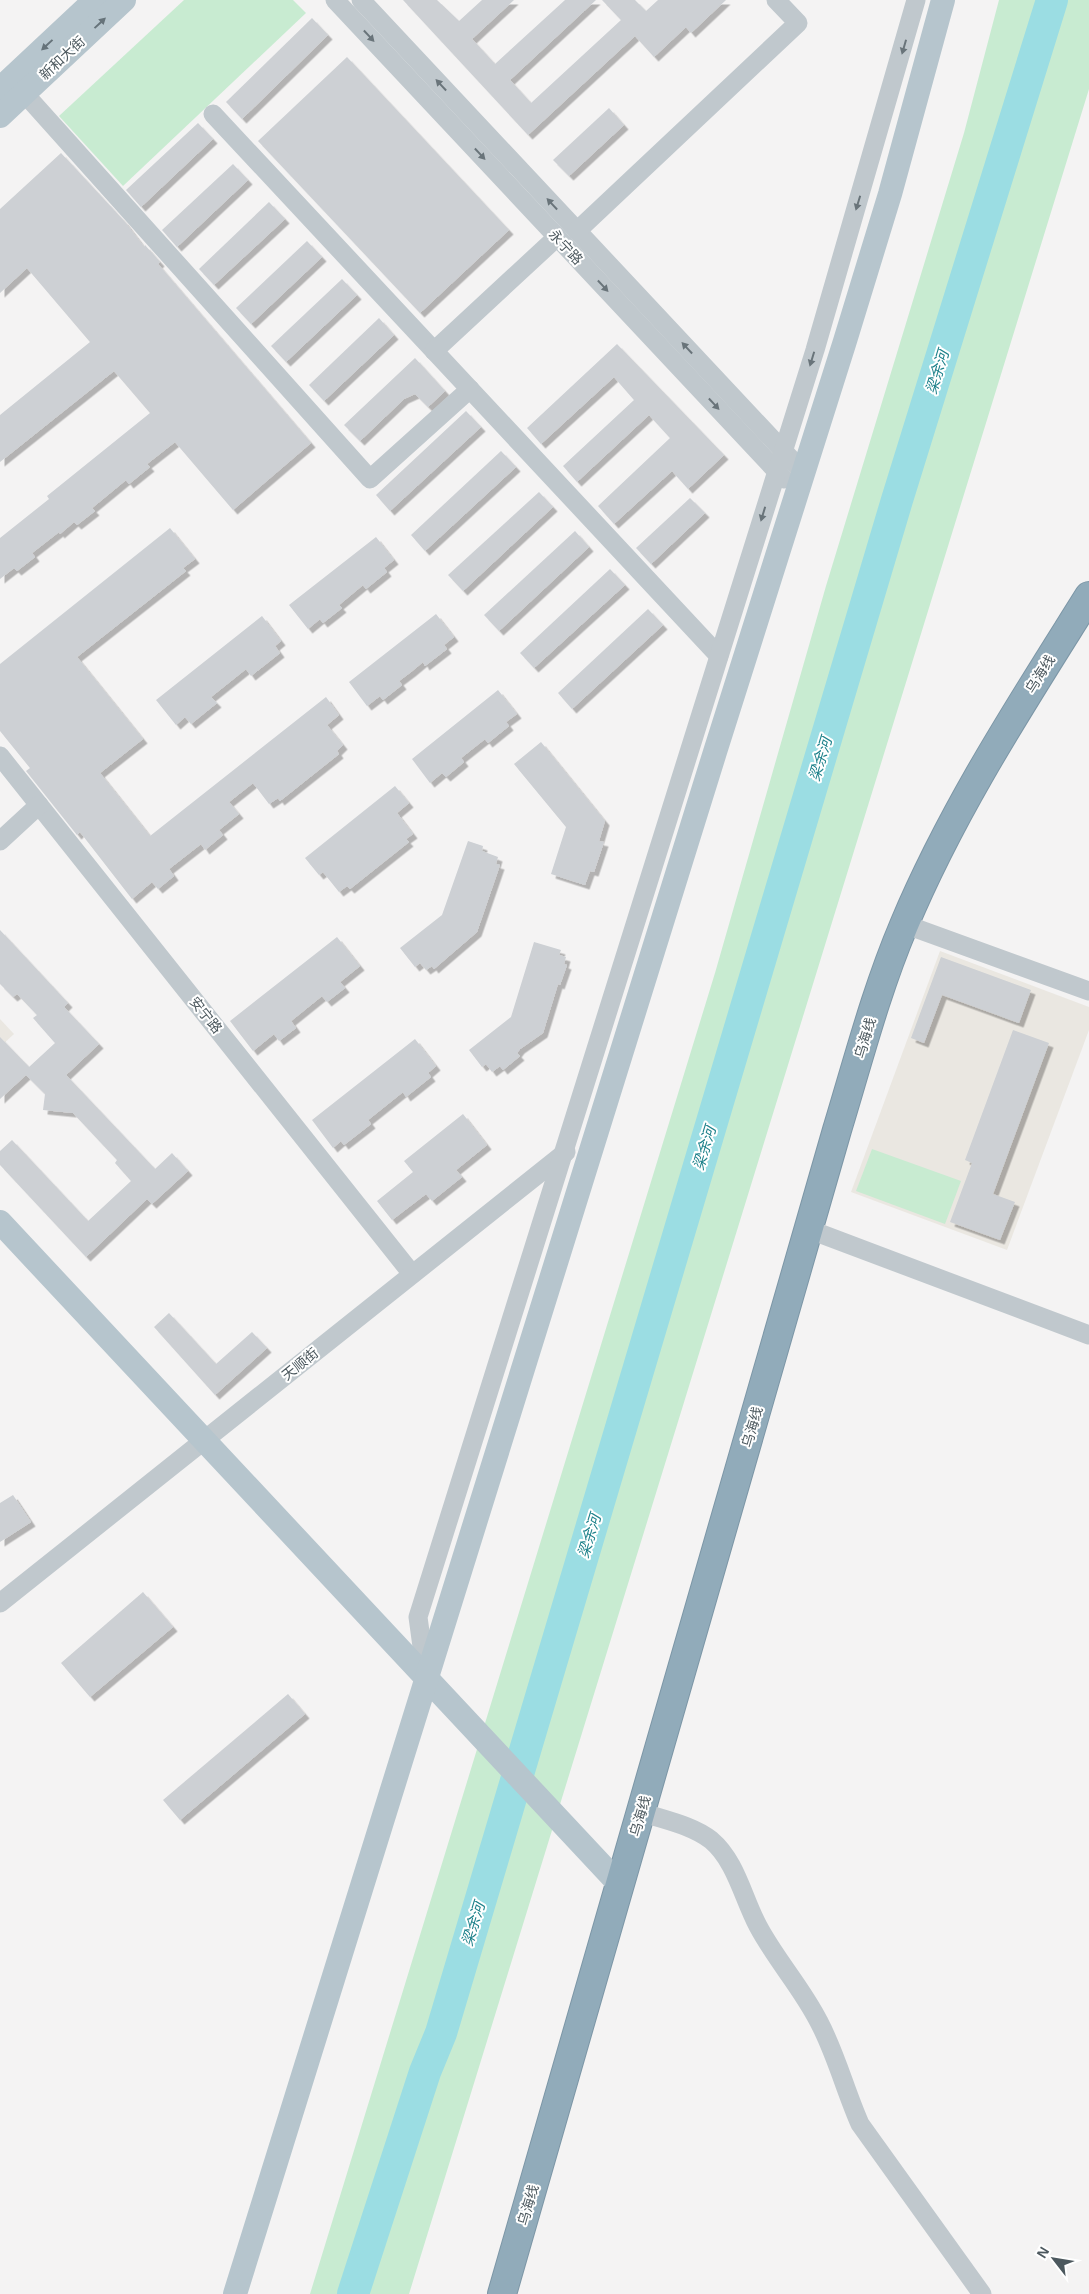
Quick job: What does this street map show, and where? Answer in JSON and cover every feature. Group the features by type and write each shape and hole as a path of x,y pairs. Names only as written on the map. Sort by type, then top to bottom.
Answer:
{"highway":[{"name":"乌海线","path":"502,2294 808,1229 872,1014 904,924 939,848 980,771 1089,596"}],"main road":[{"name":"新和大街","path":"0,89 95,0"},
{"name":"新和大街","path":"0,116 124,0"},
{"path":"235,2294 712,761 801,483 890,194 943,0"},
{"path":"0,1222 198,1445"},
{"path":"0,1244 198,1445 617,1893"}],"street":[{"name":"永宁路","path":"336,0 777,471 801,483"},
{"name":"永宁路","path":"361,0 783,451 801,483"},
{"path":"577,231 798,23 776,0"},
{"path":"424,1686 418,1617 777,471 898,70 916,0"},
{"path":"24,93 370,479 470,389"},
{"path":"213,114 719,656"},
{"path":"434,352 557,236"},
{"name":"安宁路","path":"0,756 412,1274"},
{"path":"0,841 39,805"},
{"path":"904,924 1089,991"},
{"name":"天顺街","path":"4,1598 600,1125"},
{"path":"808,1229 1089,1335"},
{"path":"641,1812 702,1834 727,1859 758,1927 802,1991 824,2030 860,2124 982,2294"}],"shaded area":[{"path":"940,951 1089,1007 1089,1030 1007,1250 851,1192"},
{"path":"0,1019 14,1034 0,1047"}],"green space":[{"path":"184,0 293,0 306,13 123,186 59,116"},
{"path":"999,0 1089,0 1089,89 409,2294 310,2294 715,973 826,586 964,133"},
{"path":"872,1149 961,1181 945,1224 856,1191"}],"building":[{"path":"403,0 437,0 459,21 482,0 514,0 472,39 495,64 565,0 596,0 510,80 531,103 621,20 602,0 635,0 646,11 658,0 726,0 691,33 686,27 654,57 635,36 528,135"},
{"path":"312,18 328,35 242,119 226,102"},
{"path":"347,57 509,230 420,313 258,141"},
{"path":"609,108 624,125 569,176 553,160"},
{"path":"198,123 213,139 141,207 126,190"},
{"path":"61,153 125,222 144,247 145,245 160,262 158,264 311,443 233,510 175,442 147,464 150,467 129,484 126,480 92,508 95,511 77,525 74,522 60,534 59,532 32,553 35,557 17,571 14,568 0,579 0,538 49,499 47,496 150,413 114,371 0,462 0,415 90,342 27,268 0,293 0,209"},
{"path":"233,164 248,180 177,247 162,230"},
{"path":"269,202 285,219 214,285 199,269"},
{"path":"307,241 322,257 251,324 236,308"},
{"path":"342,279 357,295 286,362 271,346"},
{"path":"379,318 394,335 324,401 309,385"},
{"path":"617,344 724,455 688,489 672,471 614,524 598,506 670,438 649,415 577,482 563,466 634,400 614,377 541,444 527,428"},
{"path":"415,358 445,391 428,407 415,394 404,399 360,441 344,425"},
{"path":"466,411 481,427 390,511 376,495"},
{"path":"501,451 516,467 425,551 411,535"},
{"path":"539,492 553,507 463,591 448,575"},
{"path":"690,498 705,513 651,564 636,548"},
{"path":"170,528 195,559 183,568 186,571 77,657 143,739 100,773 150,836 326,697 339,715 327,725 343,745 337,751 339,754 280,801 278,798 269,804 253,783 229,802 239,814 219,830 223,835 205,850 201,844 169,869 174,876 158,889 152,882 132,899 80,832 77,835 26,771 30,768 0,731 0,664"},
{"path":"575,531 589,547 499,631 484,615"},
{"path":"376,537 394,560 384,568 387,572 366,589 363,585 339,605 342,608 323,623 320,619 308,629 289,605"},
{"path":"610,569 625,585 534,668 520,653"},
{"path":"648,609 663,625 572,709 558,693"},
{"path":"436,614 454,637 444,645 447,649 425,666 423,662 399,681 402,685 383,700 380,696 367,706 349,682"},
{"path":"262,616 281,641 275,646 280,653 251,676 246,669 211,697 217,703 191,724 185,717 176,725 156,700"},
{"path":"498,690 517,714 506,722 509,726 488,743 485,739 461,758 464,762 446,777 442,773 430,783 412,759"},
{"path":"541,742 605,821 599,841 604,842 594,872 590,871 585,885 551,874 566,827 514,764"},
{"path":"395,786 409,803 397,813 413,834 406,839 409,842 350,889 347,886 339,892 323,872 319,875 305,858"},
{"path":"468,841 483,846 482,851 498,857 496,864 500,865 477,932 434,969 432,966 426,970 420,963 415,967 400,948 442,915"},
{"path":"0,930 68,1003 64,1007 99,1044 66,1075 155,1169 172,1153 188,1171 152,1204 147,1199 86,1257 0,1165 0,1151 12,1140 88,1221 131,1181 115,1163 117,1160 73,1113 43,1110 45,1094 26,1075 0,1099 0,1037 29,1067 55,1043 33,1018 37,1015 17,994 13,997 0,984"},
{"path":"337,937 360,966 340,982 345,988 327,1002 322,996 291,1021 296,1028 279,1041 274,1034 253,1051 230,1021"},
{"path":"534,942 561,950 559,955 566,957 564,964 567,965 560,985 558,984 543,1033 520,1049 517,1053 520,1056 503,1070 500,1066 492,1072 486,1064 482,1067 469,1050 511,1017"},
{"path":"941,957 1031,990 1019,1023 942,995 924,1043 911,1038"},
{"path":"1013,1030 1049,1043 993,1194 1015,1202 1000,1240 950,1222 972,1163 965,1160"},
{"path":"415,1039 436,1066 428,1073 431,1077 406,1097 403,1092 368,1120 371,1124 344,1145 341,1141 333,1148 312,1120"},
{"path":"463,1114 487,1145 456,1170 462,1177 432,1201 426,1194 392,1220 377,1201 413,1172 404,1161"},
{"path":"169,1313 216,1364 252,1332 267,1348 215,1395 154,1327"},
{"path":"13,1495 31,1522 0,1542 0,1503"},
{"path":"143,1592 173,1627 90,1697 61,1663"},
{"path":"288,1694 305,1714 180,1820 163,1800"}],"waterway":[{"name":"梁余河","path":"353,2294 425,2072 441,2033 897,500 1052,0"}]}
